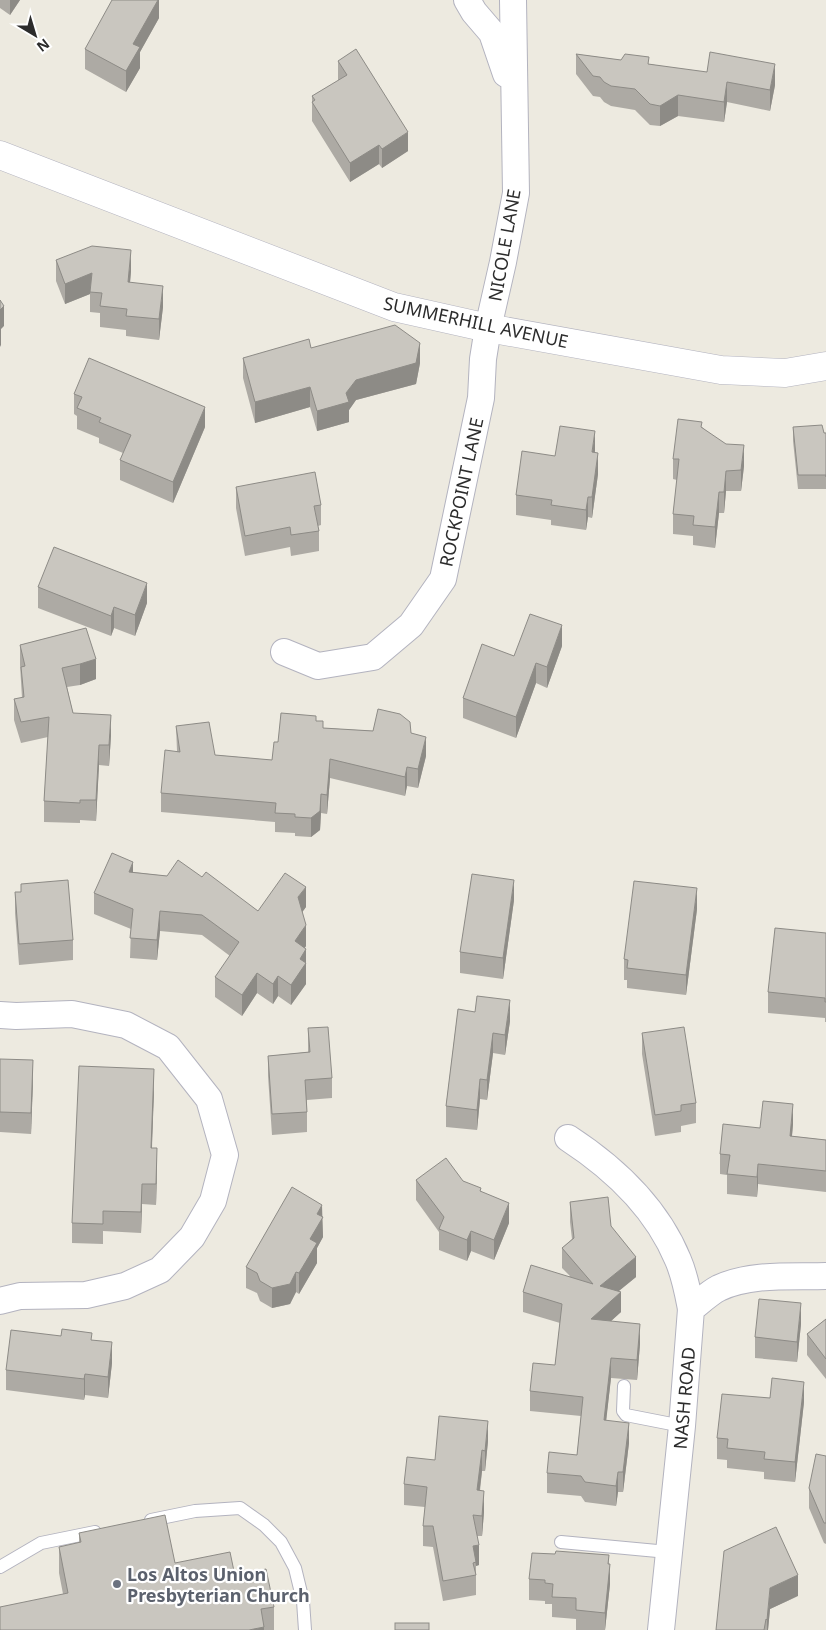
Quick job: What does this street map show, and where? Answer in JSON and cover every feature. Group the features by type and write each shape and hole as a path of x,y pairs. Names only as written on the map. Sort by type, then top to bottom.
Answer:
{"street":[{"name":"NICOLE LANE","path":"467,0 474,12 492,32 515,100"},
{"name":"NICOLE LANE","path":"488,328 516,193 513,0"},
{"name":"SUMMERHILL AVENUE","path":"0,155 394,307 488,328 721,370 785,373 826,366"},
{"name":"ROCKPOINT LANE","path":"284,652 318,666 373,657 411,625 443,579 481,398 483,359 488,328"},
{"path":"0,1015 72,1014 126,1025 168,1047 209,1099 225,1155 213,1201 192,1237 160,1270 125,1286 86,1295 20,1296 0,1301"},
{"path":"568,1138 607,1166 640,1200 654,1219 678,1260 692,1309 708,1295 728,1285 757,1278 826,1276"},
{"name":"NASH ROAD","path":"661,1630 692,1309"}],"lane":[{"path":"624,1386 623,1411 626,1415 682,1426"},
{"path":"137,1523 195,1511 240,1508 264,1525 281,1542 295,1568 303,1601 305,1630"},
{"path":"0,1568 41,1543 108,1529"},
{"path":"561,1542 668,1552"}],"building":[{"path":"112,0 158,0 133,44 140,47 126,71 85,49"},
{"path":"356,49 408,132 382,149 379,145 350,163 312,102 315,100 312,96 347,75 338,61"},
{"path":"710,52 775,64 770,90 727,82 724,102 678,95 660,106 650,104 635,89 611,86 600,77 593,76 576,54 621,60 625,54 649,57 648,64 707,72"},
{"path":"92,246 131,250 128,282 163,286 159,319 126,316 127,309 100,306 102,293 90,292 92,273 65,284 56,260"},
{"path":"0,300 4,306 0,310"},
{"path":"395,325 420,343 416,363 356,380 346,393 349,402 317,411 310,387 255,402 243,358 309,339 311,348"},
{"path":"89,358 205,407 173,482 120,460 131,435 99,422 101,418 77,408 82,397 74,394"},
{"path":"678,419 702,422 701,427 726,444 744,445 741,470 726,471 724,492 719,492 715,527 693,525 694,516 673,514 679,459 673,459"},
{"path":"822,425 824,433 826,433 826,475 798,475 793,427"},
{"path":"560,426 595,431 592,452 598,453 592,497 588,497 586,510 551,505 552,500 516,495 522,451 555,456"},
{"path":"315,472 321,505 314,506 319,531 291,535 290,527 245,536 236,487"},
{"path":"54,547 147,583 135,615 114,607 111,616 38,587"},
{"path":"530,614 562,625 547,667 536,663 516,717 463,698 482,644 514,656"},
{"path":"86,628 96,659 62,668 73,713 111,715 109,745 99,745 96,800 80,800 80,803 44,801 49,717 21,722 14,699 24,697 21,667 25,666 20,645"},
{"path":"378,709 400,714 410,722 411,733 426,737 418,769 407,767 405,777 330,759 327,795 321,794 320,811 311,818 295,817 295,814 275,813 276,803 161,793 165,750 180,752 176,726 209,722 215,755 272,760 274,742 278,742 281,713 316,716 316,721 323,721 323,728 373,731"},
{"path":"112,853 133,862 129,872 167,876 178,860 202,877 206,872 258,911 285,873 306,887 298,897 306,925 295,941 306,949 300,959 306,963 291,985 278,976 273,984 257,973 242,995 215,977 239,942 202,915 160,911 157,940 130,938 133,909 94,893"},
{"path":"472,874 514,880 503,958 460,952"},
{"path":"68,880 73,940 19,944 15,892 21,892 21,884"},
{"path":"634,881 697,888 686,975 627,968 628,960 624,959"},
{"path":"775,928 826,933 826,1002 825,998 768,992"},
{"path":"477,996 510,1000 505,1035 493,1033 487,1080 480,1079 477,1110 446,1106 458,1009 475,1012"},
{"path":"328,1027 332,1078 305,1080 307,1112 272,1114 268,1056 310,1052 308,1028"},
{"path":"684,1027 696,1103 681,1105 681,1111 655,1115 642,1033"},
{"path":"0,1059 33,1060 31,1113 0,1112"},
{"path":"79,1066 154,1069 151,1148 157,1148 156,1184 142,1184 141,1212 103,1211 103,1224 72,1223"},
{"path":"763,1101 793,1104 790,1136 826,1140 826,1171 758,1164 757,1177 727,1174 730,1155 720,1154 723,1124 760,1128"},
{"path":"446,1158 463,1181 481,1188 480,1191 509,1203 494,1240 471,1231 467,1240 439,1229 444,1217 416,1180"},
{"path":"292,1187 322,1205 317,1214 323,1217 310,1239 317,1243 299,1273 296,1272 290,1284 272,1288 260,1281 257,1273 246,1267"},
{"path":"608,1197 611,1226 636,1257 600,1286 621,1292 591,1319 640,1324 637,1360 611,1358 604,1420 629,1423 623,1472 618,1472 616,1486 585,1482 581,1476 547,1473 549,1452 577,1455 583,1397 530,1391 533,1363 555,1365 562,1304 523,1292 531,1265 593,1284 562,1248 574,1238 570,1202"},
{"path":"759,1299 801,1303 797,1342 755,1337"},
{"path":"826,1319 826,1359 807,1334"},
{"path":"62,1329 92,1333 91,1340 112,1342 108,1377 85,1374 84,1379 6,1370 11,1330 61,1336"},
{"path":"772,1378 804,1382 795,1462 764,1459 765,1452 727,1448 728,1439 717,1438 722,1394 770,1398"},
{"path":"439,1416 488,1421 485,1451 482,1450 477,1490 484,1491 482,1516 473,1515 479,1545 473,1546 476,1562 473,1563 476,1575 443,1581 433,1526 423,1526 427,1487 404,1484 407,1457 435,1460"},
{"path":"816,1454 826,1456 826,1523 824,1523 809,1488"},
{"name":"Los Altos Union Presbyterian Church","path":"165,1515 175,1563 230,1552 235,1576 266,1569 274,1607 261,1609 264,1627 249,1630 0,1630 0,1607 68,1593 59,1547 81,1542 79,1533"},
{"path":"776,1527 798,1575 770,1588 767,1620 764,1630 716,1630 724,1551"},
{"path":"556,1551 609,1555 608,1564 610,1564 605,1613 576,1610 576,1598 552,1597 553,1584 545,1583 545,1580 529,1579 532,1553 555,1554"},
{"path":"395,1623 429,1623 429,1630 395,1630"}],"place":[{"name":"Los Altos Union Presbyterian Church","path":"117,1584"}]}
